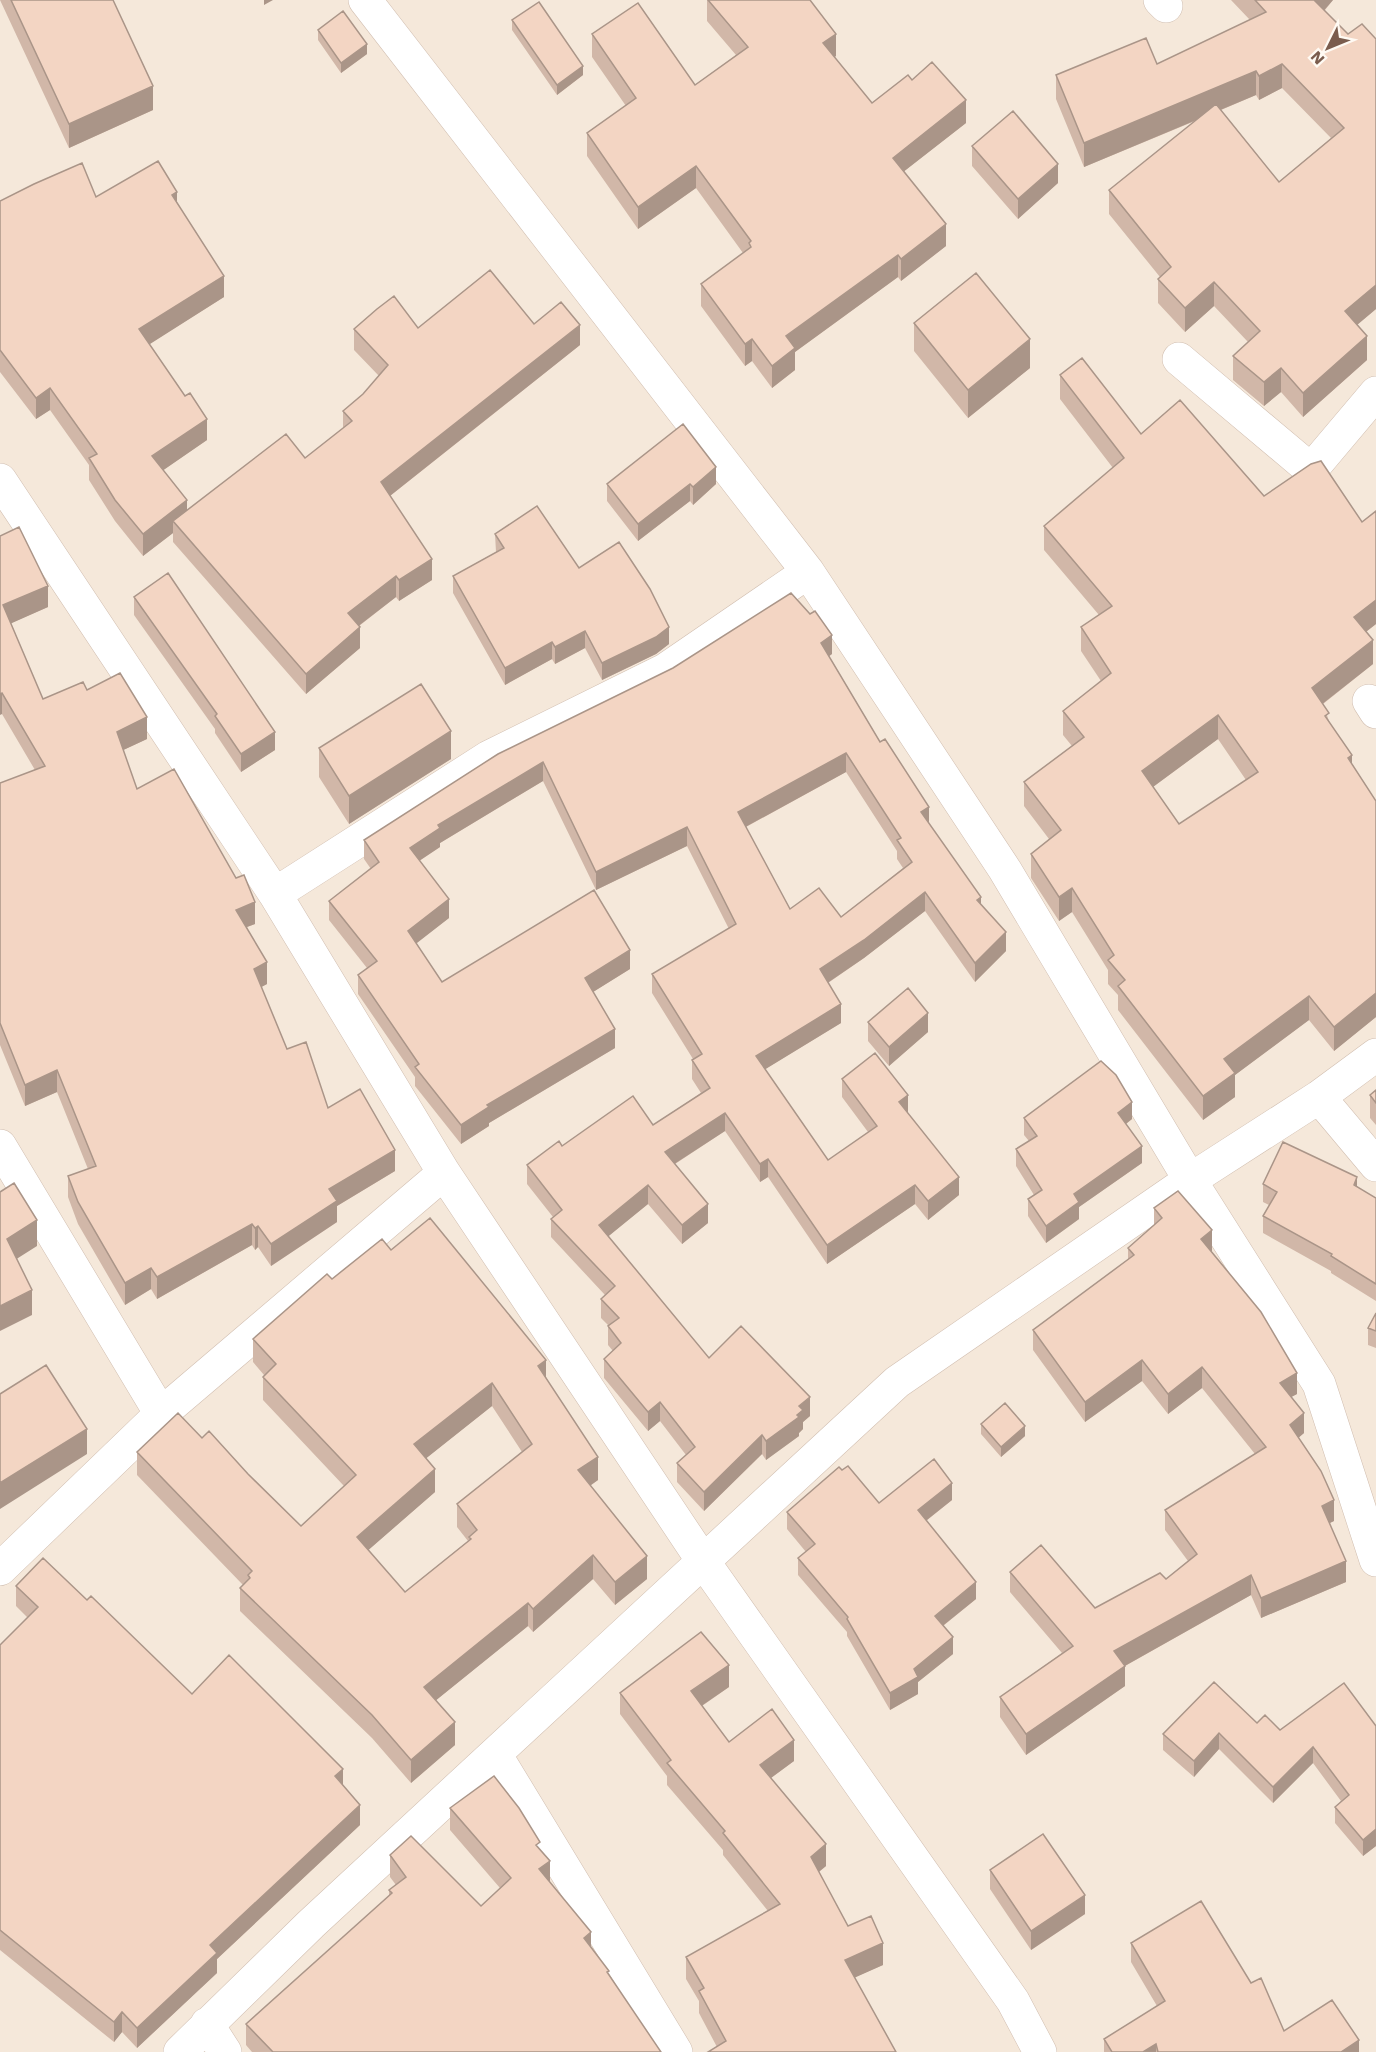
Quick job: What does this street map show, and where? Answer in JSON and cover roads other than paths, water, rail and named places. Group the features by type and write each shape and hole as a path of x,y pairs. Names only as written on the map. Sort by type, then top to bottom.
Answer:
{"street":[{"path":"365,0 808,572 1005,870 1190,1180 1319,1384 1376,1560"},
{"path":"1179,359 1311,470 1376,393"},
{"path":"0,480 13,528 275,894 444,1173 703,1561 1013,2001 1040,2052"},
{"path":"275,894 489,757 665,670 808,572"},
{"path":"180,2052 495,1754 897,1382 1190,1180 1319,1097 1376,1056"},
{"path":"1319,1097 1376,1165"},
{"path":"0,1146 161,1414"},
{"path":"0,1569 161,1414 444,1173"},
{"path":"495,1754 676,2052"},
{"path":"207,2024 225,2052"}]}
